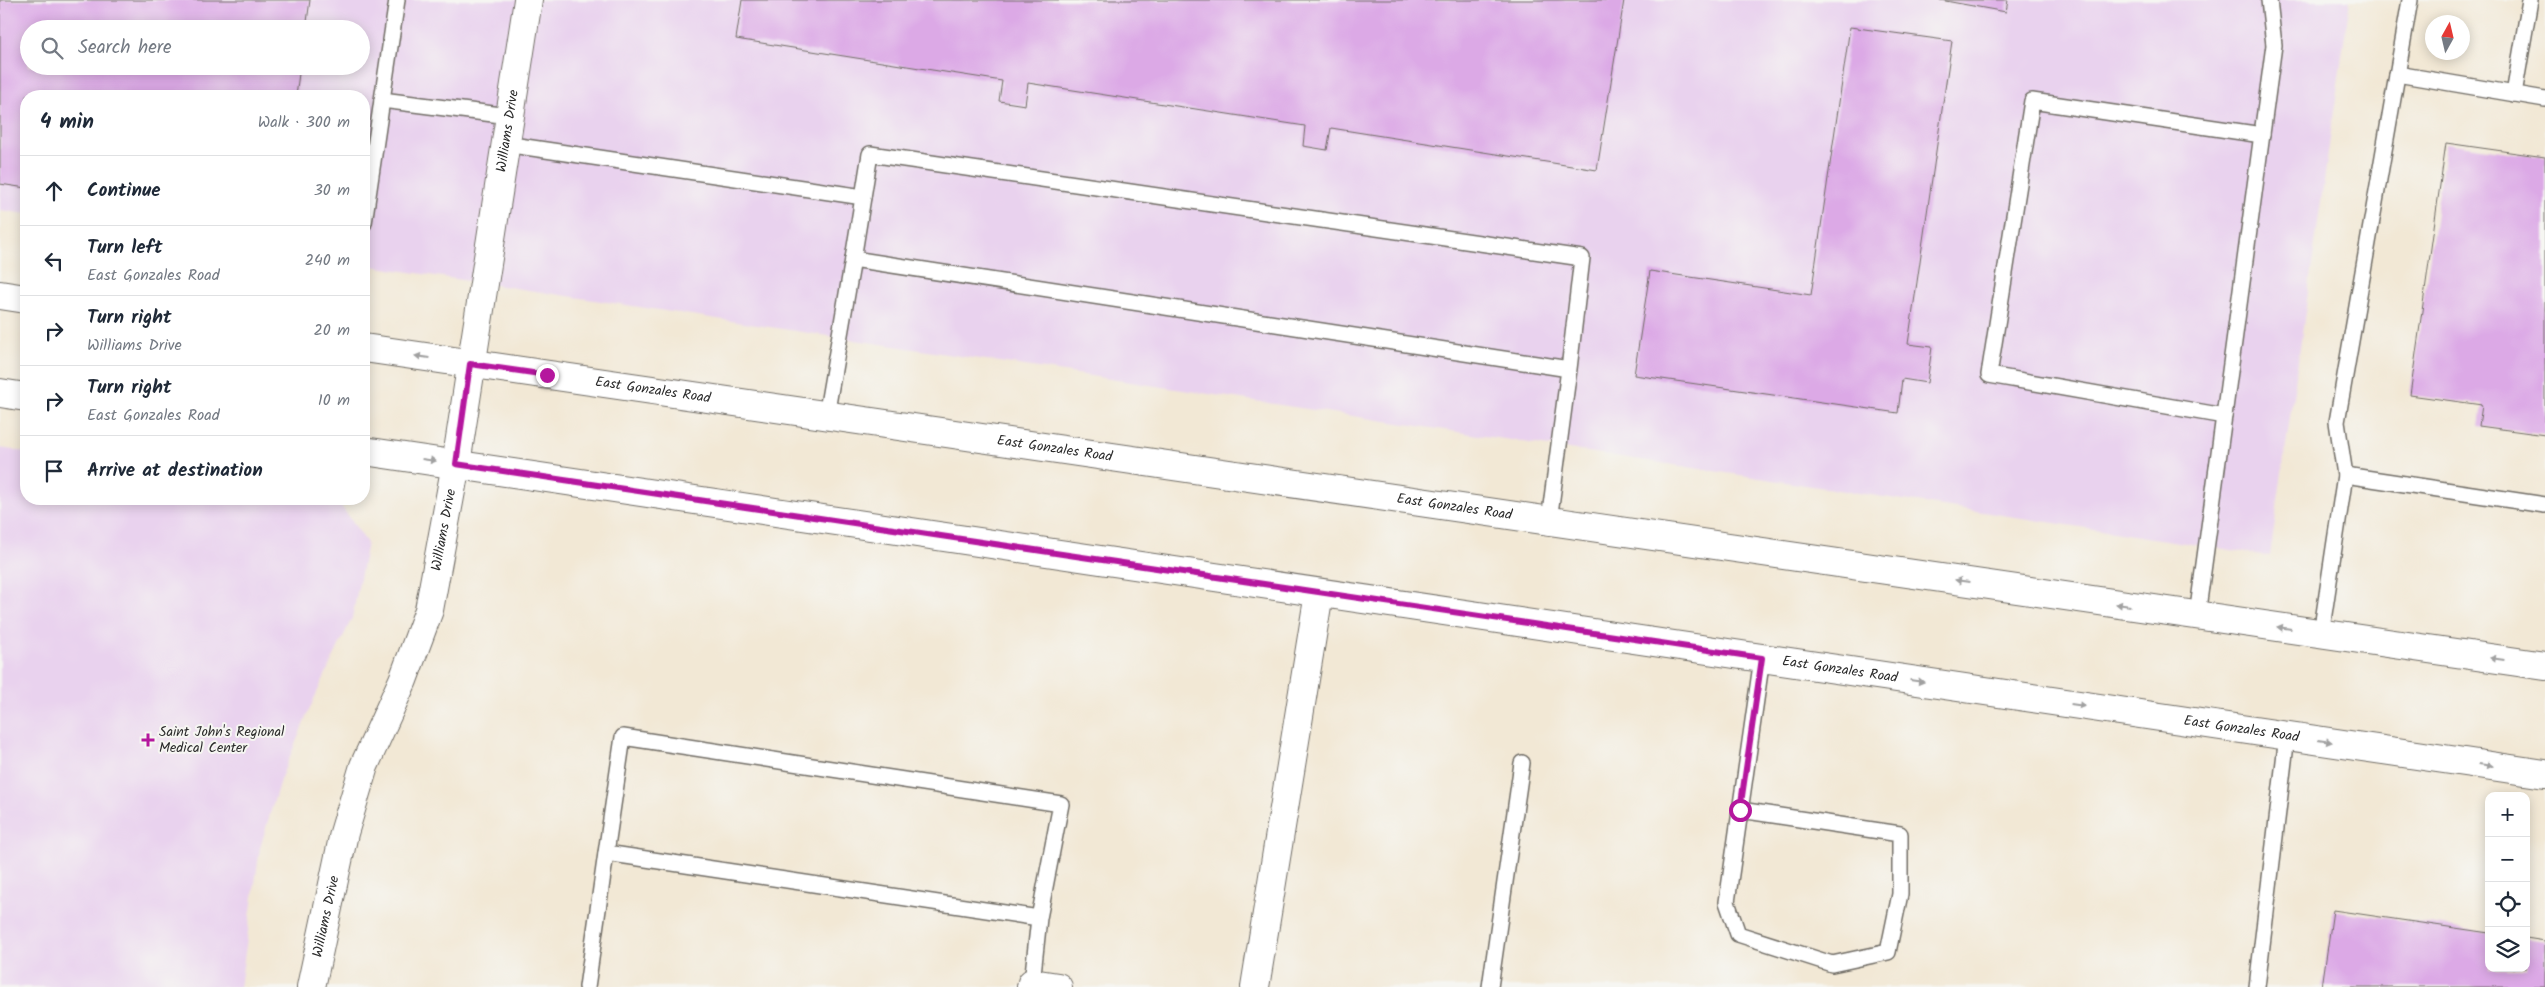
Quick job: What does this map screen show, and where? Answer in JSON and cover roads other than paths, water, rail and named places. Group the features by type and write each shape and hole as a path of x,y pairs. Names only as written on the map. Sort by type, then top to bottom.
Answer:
{"main road":[{"name":"Williams Drive","path":"311,987 344,832 364,766 403,680 429,610 456,464 528,0"},
{"path":"0,295 20,298"},
{"name":"East Gonzales Road","path":"370,349 2545,666"},
{"path":"0,393 20,396"},
{"name":"East Gonzales Road","path":"370,452 2545,774"},
{"path":"1255,987 1319,593"},
{"path":"1032,985 1058,987"}],"lane":[{"path":"370,182 397,0"},
{"path":"2197,616 2274,45 2269,0"},
{"path":"2321,634 2345,475 2337,422 2410,0"},
{"path":"2514,94 2530,0"},
{"path":"2397,74 2545,99"},
{"path":"382,100 509,116"},
{"path":"2224,416 1989,375 2032,101 2262,135"},
{"path":"505,144 863,197"},
{"path":"826,416 870,154 1582,258 1548,521"},
{"path":"853,260 1569,369"},
{"path":"2345,475 2545,504"},
{"path":"1740,810 1900,834 1900,894 1888,952 1832,964 1738,934 1727,902 1740,810 1762,658"},
{"path":"2257,987 2287,736"},
{"path":"587,987 624,737 1062,804 1039,918 1032,985"},
{"path":"1490,987 1522,763"},
{"path":"606,852 1039,918"}],"place":[{"name":"Saint John's Regional Medical Center","path":"148,740"}]}
